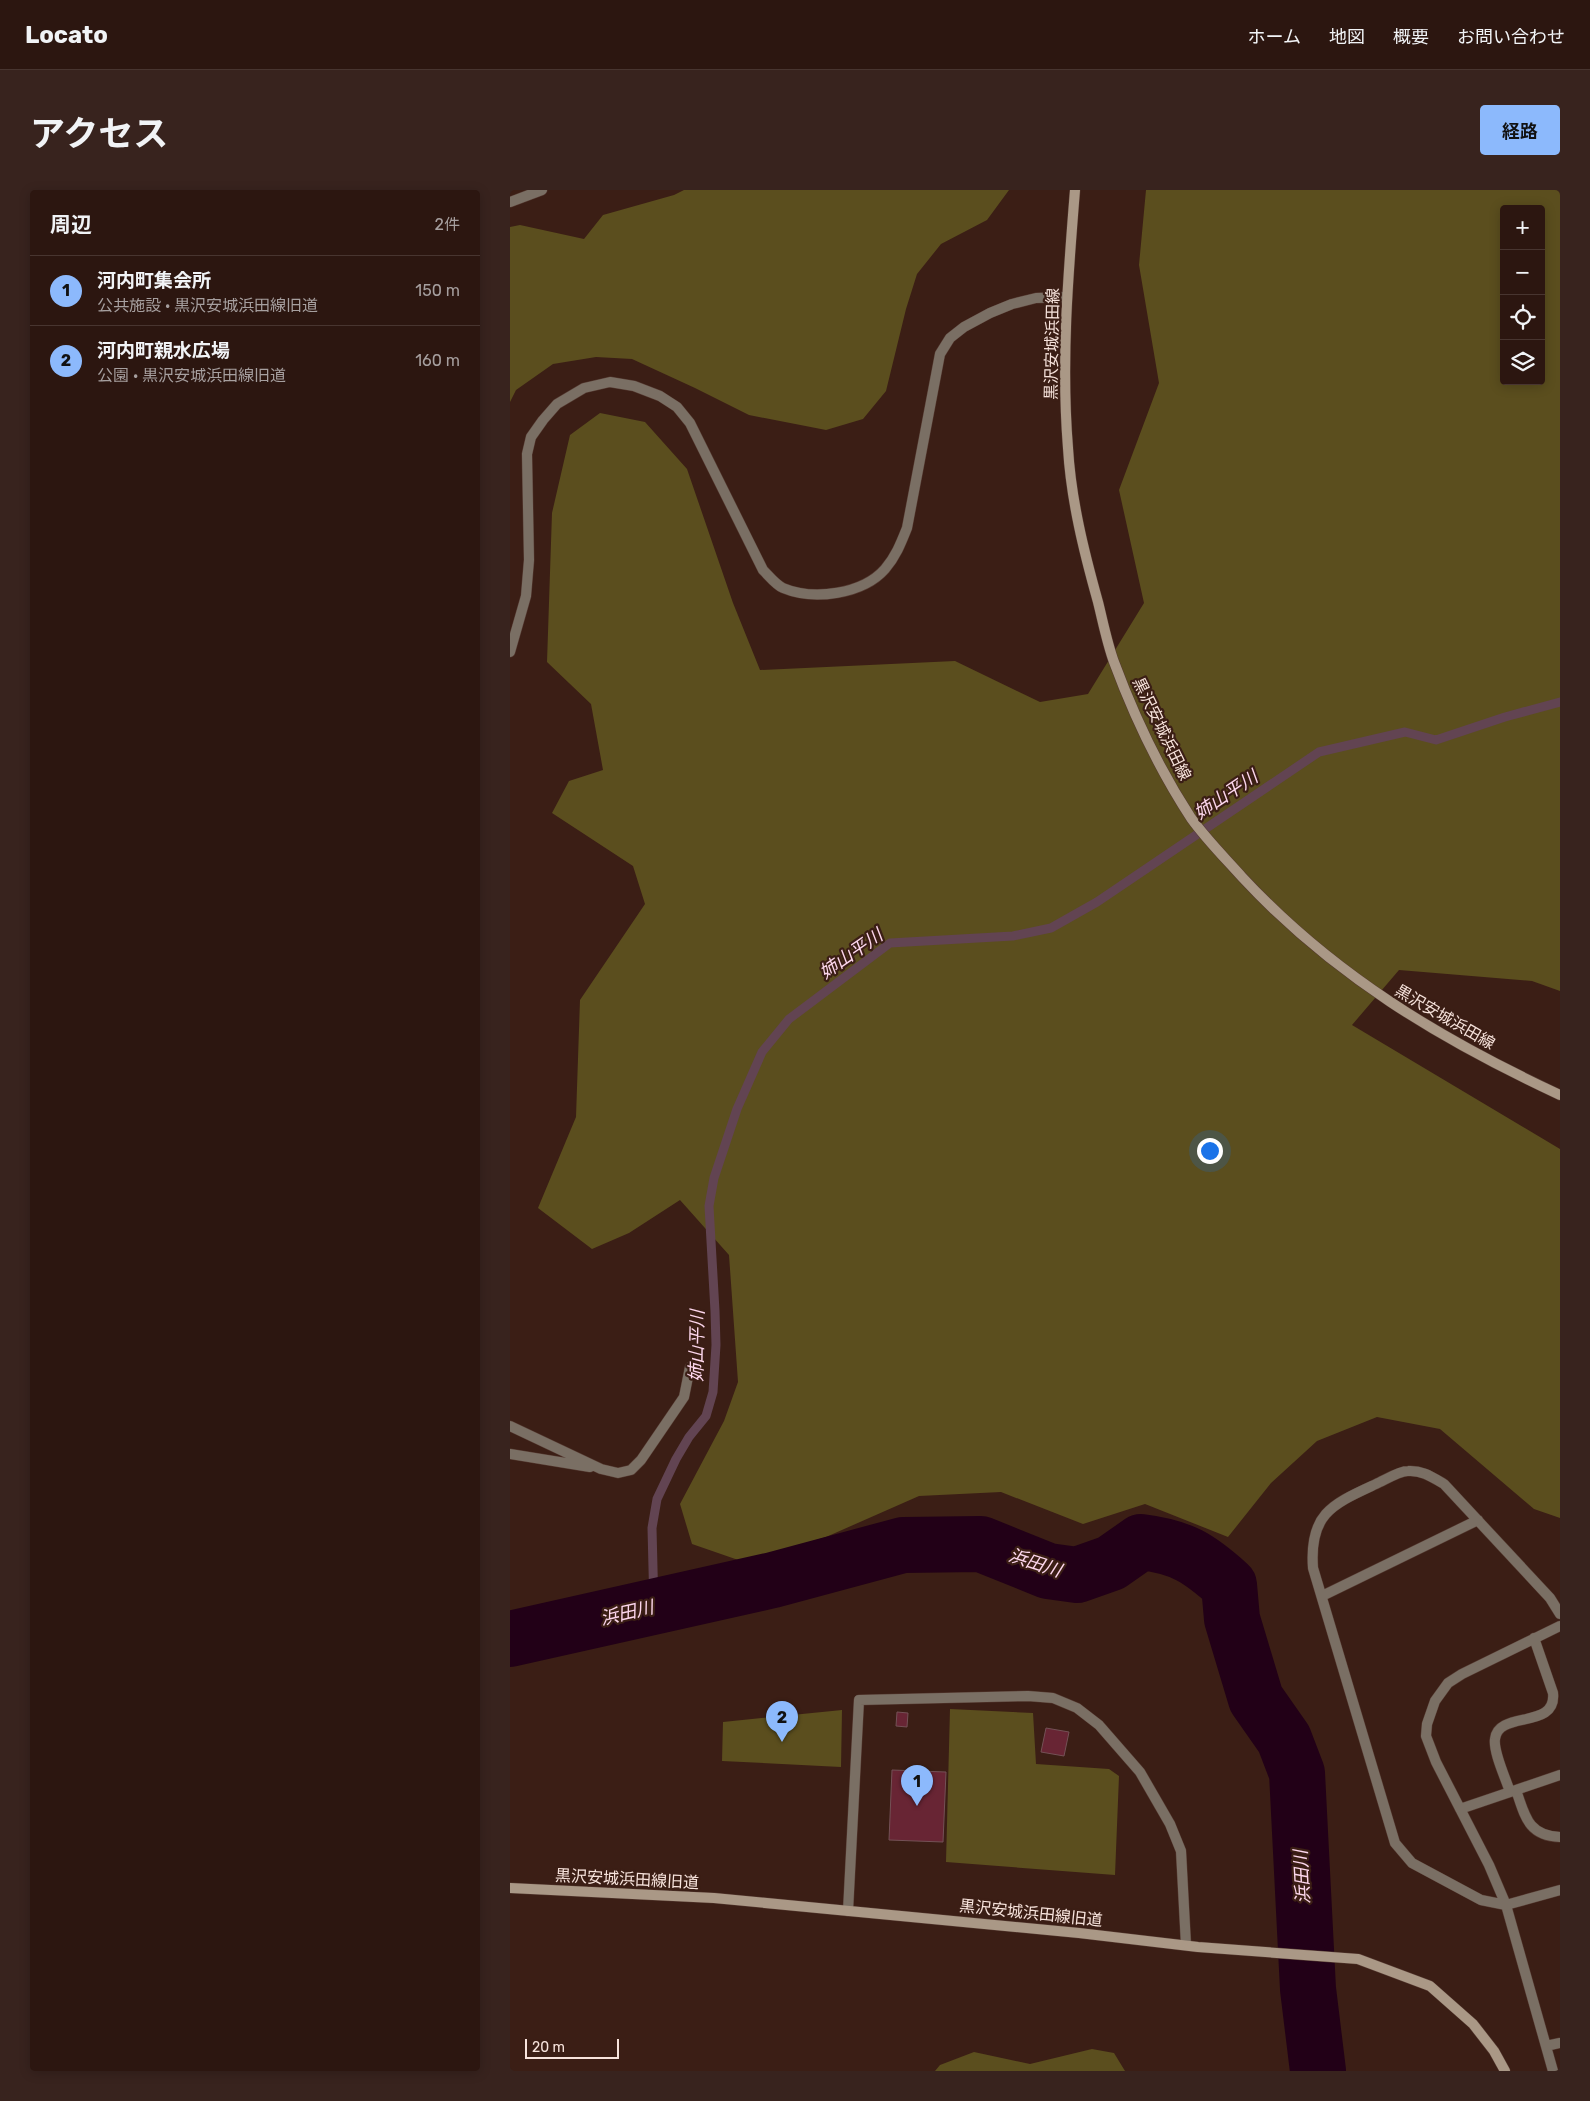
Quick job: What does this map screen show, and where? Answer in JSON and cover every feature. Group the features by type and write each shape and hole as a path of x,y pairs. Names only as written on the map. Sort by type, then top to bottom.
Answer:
{"main road":[{"name":"黒沢安城浜田線","path":"1075,190 1067,297 1064,382 1068,451 1084,546 1113,659 1132,710 1156,759 1193,820 1208,840 1265,902 1341,968 1398,1008 1508,1070 1560,1095"},
{"name":"黒沢安城浜田線旧道","path":"510,1888 714,1898 1079,1932 1198,1947 1358,1959 1430,1986 1473,2024 1494,2051 1505,2071"}],"street":[{"path":"510,202 542,190"},
{"path":"510,652 526,596 530,560 527,454 531,437 557,404 584,388 610,382 634,386 660,396 677,407 690,423 763,570 781,588 801,594 822,594 848,590 866,582 884,570 898,552 907,528 940,354 950,338 964,327 1012,304 1036,298 1067,297"},
{"path":"510,1454 618,1473 631,1470 641,1460 684,1397 690,1367"},
{"path":"510,1426 601,1469"},
{"path":"1560,1614 1550,1598 1444,1484 1423,1472 1406,1470 1344,1499 1328,1510 1318,1526 1312,1547 1314,1568 1395,1843 1412,1863 1482,1900 1506,1905 1560,1890"},
{"path":"1322,1596 1478,1520"},
{"path":"1553,2071 1506,1905 1489,1865 1430,1750 1426,1736 1435,1701 1448,1683 1462,1674 1560,1626"},
{"path":"1534,1638 1553,1693 1554,1702 1547,1712 1503,1726 1496,1734 1495,1746 1513,1791 1530,1826 1539,1833 1560,1838"},
{"path":"848,1911 859,1700 1028,1696 1053,1698 1077,1708 1099,1726 1140,1772 1158,1800 1181,1851 1186,1945"},
{"path":"1460,1809 1560,1775"},
{"path":"1546,2046 1560,2043"}],"shaded area":[{"path":"684,190 1009,190 987,220 941,244 917,274 906,309 886,391 863,419 826,430 749,415 632,359 596,357 553,364 516,390 510,402 510,227 520,225 584,239 603,215 674,195"},
{"path":"1146,190 1560,190 1560,991 1532,981 1399,970 1352,1025 1560,1149 1560,1518 1534,1509 1440,1429 1377,1417 1317,1441 1271,1483 1228,1537 1145,1504 1083,1524 1001,1492 919,1496 826,1537 744,1562 692,1544 680,1504 724,1421 738,1382 729,1255 680,1200 629,1233 592,1249 538,1208 576,1117 580,1000 645,904 633,866 552,813 569,781 603,770 591,704 547,662 552,513 570,435 600,413 645,422 687,469 733,603 760,670 955,661 1040,702 1088,694 1144,603 1119,490 1159,383 1139,265"},
{"path":"950,1709 1033,1713 1036,1764 1109,1769 1119,1776 1115,1875 946,1862"},
{"path":"842,1710 841,1767 722,1761 723,1722"},
{"path":"1283,1960 1323,1962 1329,2031 1337,2071 1294,2071 1290,2036 1290,1988"},
{"path":"1092,2049 1114,2053 1125,2071 935,2071 940,2065 974,2052 1030,2064"}],"building":[{"path":"897,1712 908,1713 907,1727 896,1726"},
{"path":"1046,1728 1069,1732 1064,1756 1041,1752"},
{"path":"892,1770 946,1772 943,1842 889,1840"}],"waterway":[{"name":"姉山平川","path":"654,1608 652,1528 657,1499 676,1459 689,1437 706,1416 713,1392 716,1345 709,1206 714,1178 737,1109 762,1052 789,1019 890,943 1013,936 1051,928 1097,902 1319,752 1405,732 1436,740 1505,717 1560,702"},
{"name":"浜田川","path":"510,1639 773,1580 903,1545 981,1544 1048,1571 1077,1575 1111,1563 1141,1542 1168,1547 1189,1555 1229,1585 1232,1619 1256,1699 1284,1739 1297,1773 1308,1989 1318,2071"}],"place":[{"name":"河内町親水広場","path":"782,1742"},
{"name":"河内町集会所","path":"917,1806"}]}
